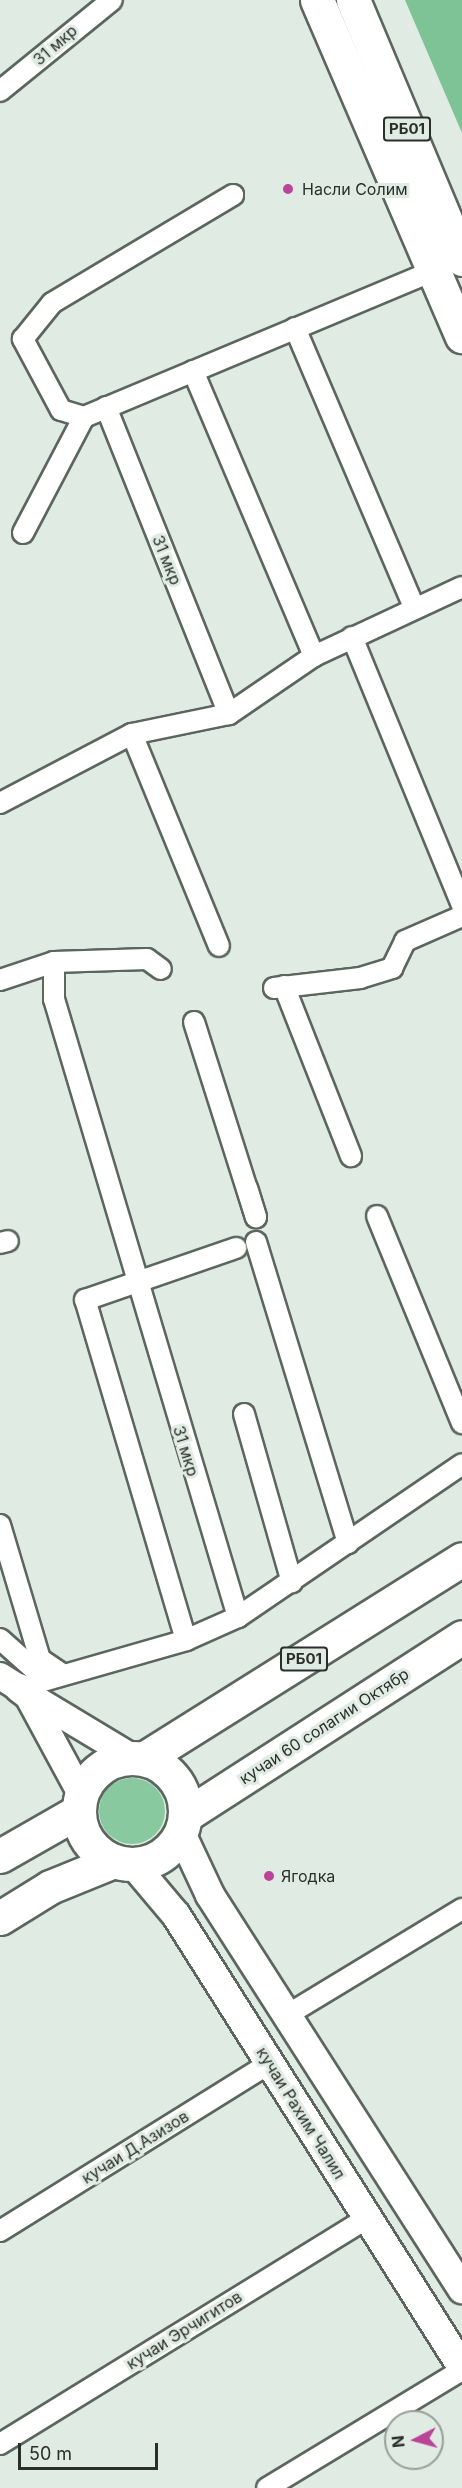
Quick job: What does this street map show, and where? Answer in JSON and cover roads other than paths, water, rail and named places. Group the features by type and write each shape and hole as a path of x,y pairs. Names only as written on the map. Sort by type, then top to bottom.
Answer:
{"highway":[{"name":"РБ01","path":"317,0 448,265"},
{"name":"РБ01","path":"353,0 448,265 462,336"},
{"name":"РБ01","path":"0,1856 80,1802 101,1767 139,1758 462,1559"},
{"name":"кучаи 60 солагии Октябр","path":"183,1824 462,1637"},
{"path":"0,1918 50,1887 123,1862 162,1856 183,1824 176,1780 139,1758"},
{"path":"80,1802 88,1841 123,1862"}],"main road":[{"path":"183,1824 210,1895 462,2289"},
{"name":"кучаи Рахим Чалил","path":"123,1862 176,1915 462,2368"}],"street":[{"name":"31 мкр","path":"0,91 112,0"},
{"path":"84,417 61,410 23,339 52,303 233,195"},
{"path":"22,533 84,417 448,265"},
{"path":"295,328 414,607"},
{"path":"193,371 314,656"},
{"name":"31 мкр","path":"106,407 229,714"},
{"path":"0,803 132,734 229,714 314,656 414,607 462,587"},
{"path":"352,637 462,905"},
{"path":"132,734 219,946"},
{"path":"351,1156 279,987 360,978 392,968 405,941 462,916"},
{"path":"0,980 54,962 147,958 161,969"},
{"name":"31 мкр","path":"54,962 54,999 135,1285 238,1617"},
{"path":"194,1022 256,1217 247,1188"},
{"path":"377,1216 462,1423"},
{"path":"256,1242 348,1543"},
{"path":"186,1640 85,1300 135,1285 236,1248"},
{"path":"244,1414 292,1582"},
{"path":"30,1682 186,1640 238,1617 462,1464"},
{"path":"0,1525 40,1659 30,1682"},
{"path":"0,1639 30,1682 80,1802"},
{"path":"30,1682 139,1758"},
{"path":"287,2015 462,1909"},
{"name":"кучаи Д.Азизов","path":"0,2231 270,2062"},
{"name":"кучаи Эрчигитов","path":"0,2444 368,2218"},
{"path":"267,2488 462,2368"}],"place":[{"name":"Насли Солим","path":"288,189"},
{"name":"Ягодка","path":"269,1876"}]}
